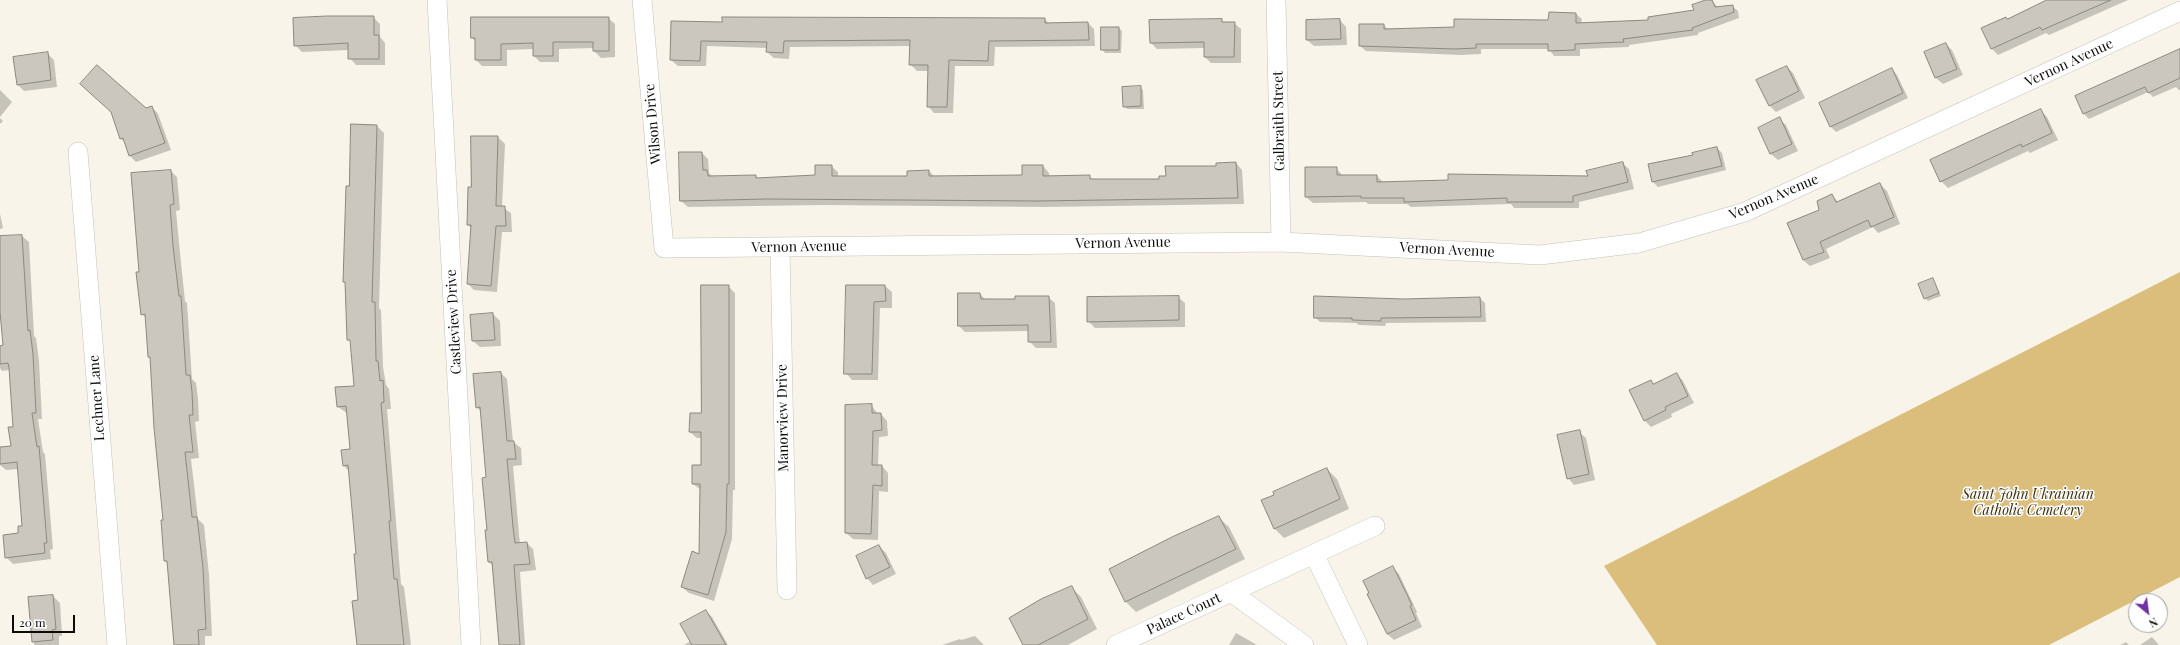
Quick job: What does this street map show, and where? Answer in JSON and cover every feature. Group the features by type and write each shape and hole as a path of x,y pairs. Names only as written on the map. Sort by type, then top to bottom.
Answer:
{"street":[{"name":"Castleview Drive","path":"437,0 471,645"},
{"name":"Wilson Drive","path":"642,0 664,248"},
{"name":"Galbraith Street","path":"1276,0 1281,242"},
{"name":"Vernon Avenue","path":"664,248 1281,242 1540,255 1639,243 1745,212 2180,11"},
{"name":"Lechner Lane","path":"78,152 116,645"},
{"name":"Manorview Drive","path":"780,247 787,590"},
{"name":"Palace Court","path":"1116,645 1375,526"},
{"path":"1314,554 1358,645"},
{"name":"Palace Court","path":"1231,592 1304,645"}],"green space":[{"name":"Saint John Ukrainian Catholic Cemetery","path":"2180,272 2180,577 2149,593 2128,593 2128,604 2049,645 1657,645 1604,566"}],"building":[{"path":"1706,0 1712,0 1715,7 1733,5 1734,12 1692,28 1693,30 1623,39 1624,42 1575,44 1575,50 1548,51 1548,44 1476,44 1476,48 1455,49 1359,46 1359,24 1384,24 1384,29 1454,27 1454,19 1548,20 1549,12 1576,13 1576,23 1648,20 1648,17 1694,10 1692,5"},
{"path":"2047,0 2111,0 2042,30 2040,27 1991,49 1981,28 2006,17 2007,19"},
{"path":"374,16 374,35 379,35 379,59 348,59 348,43 294,46 293,18"},
{"path":"471,17 609,17 609,51 593,51 593,42 553,42 553,56 533,56 533,43 501,44 501,60 475,60 475,38 471,38"},
{"path":"722,17 1045,18 1045,23 1088,22 1089,40 989,41 988,61 949,60 947,107 927,107 928,65 909,65 910,40 784,41 783,53 766,52 767,42 701,41 700,61 670,60 671,21 722,22"},
{"path":"1222,19 1222,22 1235,22 1234,57 1204,57 1204,42 1150,43 1149,20"},
{"path":"1340,19 1341,39 1306,40 1306,20"},
{"path":"1101,27 1119,27 1119,50 1101,50"},
{"path":"1946,43 1957,69 1935,78 1924,52"},
{"path":"2180,49 2180,78 2148,93 2145,87 2083,114 2075,96"},
{"path":"48,52 51,80 17,85 13,57"},
{"path":"97,65 146,108 152,106 165,143 129,156 123,138 120,139 111,112 80,84"},
{"path":"1787,66 1799,91 1769,106 1756,80"},
{"path":"1892,68 1903,93 1830,127 1819,103"},
{"path":"1141,86 1141,106 1123,107 1122,87"},
{"path":"2041,109 2052,133 2022,147 2021,144 1940,182 1930,160"},
{"path":"1780,117 1792,144 1770,154 1758,128"},
{"path":"351,124 377,125 372,302 375,302 376,361 378,361 380,381 383,380 384,402 381,403 391,521 389,521 394,579 397,579 404,645 357,645 352,601 358,600 354,554 356,554 348,465 343,466 341,450 350,449 346,406 337,407 335,387 354,386 350,340 347,340 345,282 343,282 346,186 349,186"},
{"path":"471,136 498,136 496,206 505,206 506,226 496,226 491,286 467,284 471,225 467,225 468,187 471,187"},
{"path":"1717,147 1722,166 1652,182 1648,164 1693,155 1692,153"},
{"path":"679,152 702,152 703,170 707,170 708,176 756,175 756,178 815,175 815,165 832,165 832,176 907,176 907,171 929,170 929,176 1022,175 1022,165 1043,165 1043,176 1090,175 1090,179 1159,179 1159,176 1166,176 1165,166 1216,166 1216,163 1236,162 1238,198 1037,201 767,199 680,201"},
{"path":"1623,162 1628,182 1573,196 1573,202 1507,202 1507,198 1404,202 1404,198 1361,198 1361,196 1305,197 1305,167 1337,167 1337,175 1377,175 1377,182 1448,180 1448,174 1588,176 1586,171"},
{"path":"171,170 174,204 170,205 173,246 179,296 181,296 186,375 190,375 192,392 193,415 189,415 193,452 185,452 192,517 197,517 203,568 206,629 198,630 199,645 174,645 167,561 164,561 161,520 163,520 154,428 150,357 148,357 145,314 141,315 136,272 139,272 131,173"},
{"path":"1880,183 1894,217 1871,227 1868,220 1820,242 1824,252 1803,260 1787,223 1819,210 1817,201 1832,194 1836,202"},
{"path":"22,235 28,331 30,330 33,354 36,413 32,413 37,447 39,446 47,543 44,543 45,553 5,558 3,535 18,533 18,526 22,526 17,462 0,464 0,447 11,446 8,427 13,427 8,363 0,364 0,346 3,345 0,312 0,236"},
{"path":"1933,278 1939,293 1924,299 1918,284"},
{"path":"701,285 729,285 729,484 727,484 726,532 708,595 681,587 692,551 699,554 700,484 692,484 692,465 701,465 701,432 689,432 690,413 701,413"},
{"path":"846,285 885,285 886,301 874,302 872,374 844,374"},
{"path":"958,293 980,293 981,299 1015,299 1015,296 1049,296 1051,342 1028,342 1028,325 958,326"},
{"path":"1179,296 1179,320 1087,322 1087,297"},
{"path":"1314,296 1404,299 1480,297 1481,317 1381,318 1381,321 1352,320 1352,318 1314,318"},
{"path":"493,313 495,340 472,341 470,315"},
{"path":"501,372 507,441 514,441 516,459 507,459 515,543 527,542 530,564 514,565 520,645 499,645 492,562 488,562 485,530 487,530 482,478 486,477 480,407 476,408 473,374"},
{"path":"1677,373 1688,396 1665,407 1666,410 1644,421 1629,390 1651,380 1653,384"},
{"path":"872,404 872,413 881,413 882,430 873,431 872,465 882,465 882,486 873,485 871,534 845,533 845,405"},
{"path":"1580,430 1589,474 1567,479 1557,435"},
{"path":"1327,468 1340,499 1274,529 1261,500 1274,495 1273,492"},
{"path":"1219,516 1236,549 1125,602 1109,569 1172,537"},
{"path":"879,545 890,567 866,579 856,556"},
{"path":"1393,566 1412,605 1410,606 1416,620 1387,634 1367,594 1369,593 1363,581"},
{"path":"1072,586 1088,619 1038,645 1023,645 1009,618 1041,599"},
{"path":"53,595 56,629 52,630 53,640 32,642 28,597"},
{"path":"706,610 726,645 692,645 680,624"}]}
